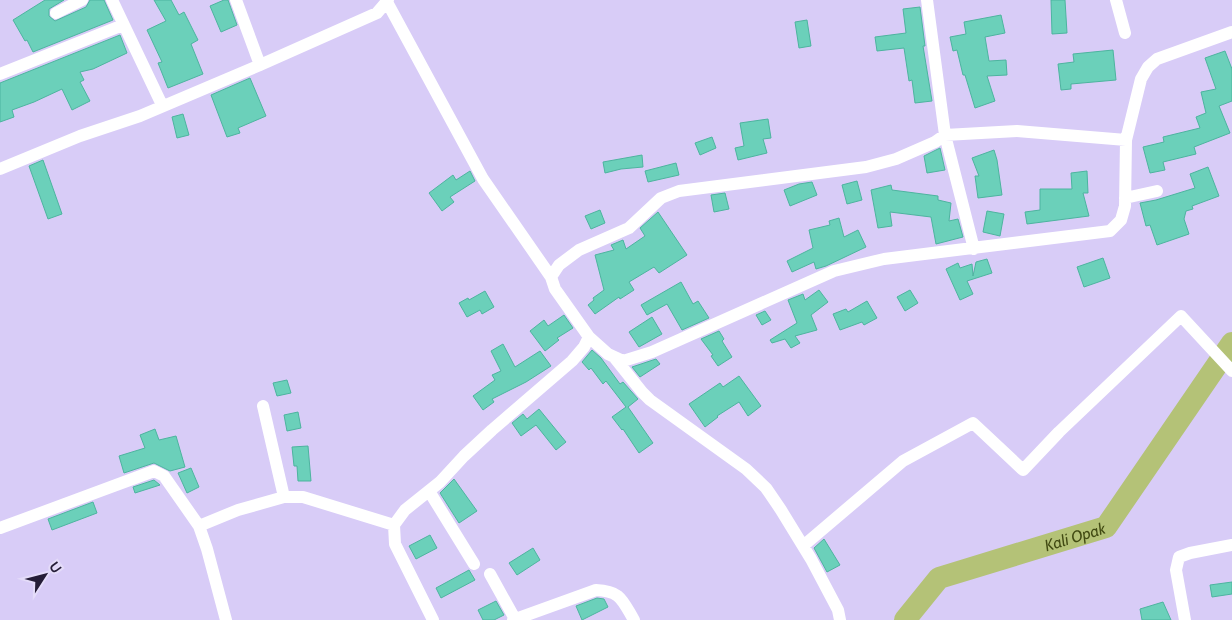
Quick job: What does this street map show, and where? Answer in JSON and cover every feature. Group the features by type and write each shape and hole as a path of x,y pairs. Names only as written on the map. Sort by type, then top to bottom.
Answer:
{"street":[{"path":"56,13 82,0"},
{"path":"112,0 162,105"},
{"path":"236,0 260,65"},
{"path":"927,0 945,135 974,249"},
{"path":"1116,0 1126,33"},
{"path":"0,169 80,136 140,116 162,105 260,65 376,13 388,1 483,179 551,277 555,289 589,337 608,354 623,361 652,352 834,271 884,259 1110,231 1121,220 1125,206 1126,140 1141,79 1148,67 1157,59 1232,32"},
{"path":"0,74 123,25"},
{"path":"551,277 559,265 579,250 629,228 660,198 679,191 866,167 903,156 935,142 945,135 1017,131 1126,140"},
{"path":"1125,198 1157,192"},
{"path":"803,546 903,461 973,423 1023,470 1058,432 1181,316 1232,371"},
{"path":"433,620 395,544 394,525 405,510 429,491 492,430 572,361 589,337"},
{"path":"614,357 650,400 754,475 766,488 782,510 803,546 838,610 840,620"},
{"path":"263,406 284,497"},
{"path":"0,528 154,471 164,476 170,483 199,526 208,549 226,620"},
{"path":"429,491 474,564"},
{"path":"199,526 238,510 284,497 303,497 394,525"},
{"path":"1185,620 1176,570 1179,557 1232,545"},
{"path":"490,574 514,620 596,590 610,591 621,598 634,620"}],"building":[{"path":"45,0 64,0 49,9 49,16 55,21 86,7 90,0 104,0 113,20 33,52 13,20"},
{"path":"154,0 171,0 179,15 184,12 198,40 191,44 203,74 168,88 158,63 162,62 147,30 166,21"},
{"path":"228,0 237,25 221,32 210,6"},
{"path":"1051,0 1065,0 1067,33 1052,34"},
{"path":"920,7 925,46 923,46 932,101 915,103 912,80 909,81 904,48 877,51 875,37 906,33 903,9"},
{"path":"1001,15 1005,33 985,37 989,61 1006,60 1007,75 987,76 995,101 975,108 965,75 963,75 957,50 953,51 950,37 966,34 964,22"},
{"path":"807,20 811,46 799,48 795,22"},
{"path":"120,35 127,53 93,69 80,72 84,80 80,82 90,101 72,110 62,89 12,110 14,117 0,122 0,83"},
{"path":"1113,50 1116,80 1071,84 1071,89 1061,90 1058,64 1074,62 1073,54"},
{"path":"1225,51 1232,69 1232,101 1219,106 1230,133 1194,147 1196,154 1163,162 1165,170 1150,173 1143,147 1164,142 1163,137 1200,128 1196,117 1206,113 1201,92 1216,89 1205,58"},
{"path":"250,78 266,116 238,128 240,133 227,137 211,95"},
{"path":"183,114 189,135 177,138 172,117"},
{"path":"768,119 771,138 763,139 767,153 738,160 735,148 744,146 740,123"},
{"path":"712,137 716,148 700,155 695,143"},
{"path":"940,148 945,170 927,173 924,156"},
{"path":"994,150 1002,195 978,198 975,176 979,176 972,158"},
{"path":"642,155 643,167 605,173 603,162"},
{"path":"43,160 62,214 48,219 29,166"},
{"path":"676,163 679,175 648,182 645,171"},
{"path":"1208,167 1219,196 1192,206 1193,209 1186,211 1184,219 1189,234 1157,245 1150,225 1146,226 1140,203 1195,188 1190,174"},
{"path":"470,171 475,181 450,197 454,202 442,211 429,193 453,175 456,180"},
{"path":"1087,171 1088,193 1083,193 1089,216 1027,224 1025,212 1040,210 1040,189 1072,189 1071,173"},
{"path":"857,181 862,200 847,204 842,185"},
{"path":"812,182 817,195 790,206 784,190 799,184"},
{"path":"891,185 892,190 938,196 938,200 951,203 949,221 958,219 963,237 936,244 931,217 890,212 892,226 878,228 871,190"},
{"path":"725,193 729,209 714,212 711,195"},
{"path":"600,210 605,223 591,229 585,216"},
{"path":"987,211 1004,214 1000,236 983,232"},
{"path":"658,212 687,255 659,273 654,267 629,282 634,290 620,299 619,297 595,314 588,305 594,300 593,298 604,290 595,255 614,250 611,245 623,240 626,249 645,236 640,228"},
{"path":"839,218 844,237 858,230 866,247 826,266 816,269 814,262 792,272 787,261 813,248 809,230 830,225 829,221"},
{"path":"1103,258 1110,278 1084,287 1077,267"},
{"path":"987,259 992,273 967,281 973,294 960,300 946,269 958,263 960,268 972,264 973,276 976,262"},
{"path":"681,282 693,304 698,301 709,318 682,330 667,304 647,315 641,305"},
{"path":"819,290 828,302 811,315 817,330 795,336 800,343 791,348 785,339 772,343 770,340 797,323 788,300 803,294 805,300"},
{"path":"910,290 918,303 905,311 897,297"},
{"path":"485,291 494,307 482,314 480,310 467,317 459,303"},
{"path":"867,301 877,318 864,325 862,322 840,330 833,314 846,309 848,312"},
{"path":"765,311 771,320 762,325 756,315"},
{"path":"564,315 573,328 557,338 559,340 545,351 530,331 544,320 548,326"},
{"path":"652,317 662,334 639,347 629,332"},
{"path":"719,331 724,339 722,341 732,357 718,366 711,356 713,355 701,339"},
{"path":"503,344 515,367 540,351 551,366 526,382 492,399 494,402 483,410 473,396 495,380 492,375 501,371 491,351"},
{"path":"592,350 601,358 620,384 623,382 638,399 628,407 653,443 639,453 623,429 612,417 626,407 606,381 603,384 591,368 589,370 582,362"},
{"path":"656,359 660,364 640,377 632,367"},
{"path":"739,376 761,406 748,416 739,402 717,416 705,427 689,404 720,383 723,387"},
{"path":"287,380 291,393 277,396 273,383"},
{"path":"539,409 566,442 556,450 536,425 521,436 512,423 523,414 527,419"},
{"path":"298,412 301,428 287,431 284,415"},
{"path":"155,429 159,440 176,436 185,467 170,471 154,463 124,473 119,456 145,448 140,435"},
{"path":"308,446 311,481 298,481 297,466 294,466 292,447"},
{"path":"191,468 199,487 187,493 178,473"},
{"path":"454,479 477,511 459,523 440,493"},
{"path":"154,480 160,485 135,493 133,487"},
{"path":"93,502 97,513 52,530 48,519"},
{"path":"430,535 437,548 416,559 409,546"},
{"path":"824,539 840,565 827,572 814,548"},
{"path":"533,548 540,560 517,575 509,563"},
{"path":"469,570 475,580 441,598 436,588"},
{"path":"1232,582 1232,594 1212,597 1210,585"},
{"path":"597,598 604,599 608,607 582,620 576,606"},
{"path":"496,601 504,615 494,620 483,620 478,610"},
{"path":"1163,602 1171,620 1142,620 1140,609"}],"waterway":[{"name":"Kali Opak","path":"905,620 939,578 1106,527 1232,343"}]}
